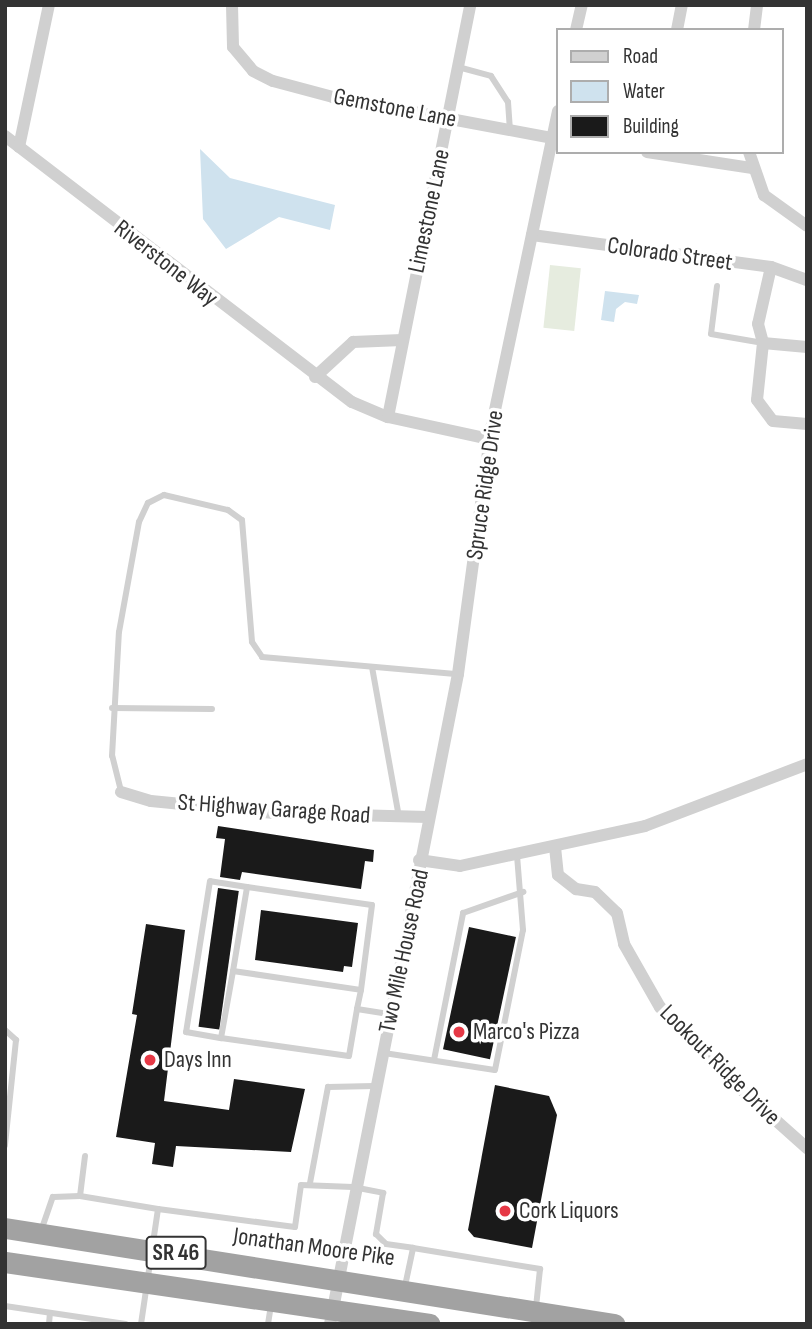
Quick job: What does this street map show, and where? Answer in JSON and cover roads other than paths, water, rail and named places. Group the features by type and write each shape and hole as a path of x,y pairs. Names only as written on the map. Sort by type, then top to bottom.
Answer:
{"highway":[{"name":"Jonathan Moore Pike","path":"5,1228 536,1307 614,1324"},
{"name":"SR 46","path":"5,1262 272,1301 331,1317 429,1324"}],"street":[{"path":"19,147 48,5"},
{"name":"Gemstone Lane","path":"232,5 233,47 240,57 273,81 555,139"},
{"name":"Limestone Lane","path":"388,417 470,5"},
{"path":"576,28 582,5"},
{"path":"677,28 682,5"},
{"path":"754,28 757,5"},
{"name":"Riverstone Way","path":"5,136 315,377 388,417 489,439"},
{"name":"Spruce Ridge Drive","path":"419,860 457,674 489,439 555,139"},
{"path":"663,154 751,168"},
{"path":"749,154 751,168 764,195 807,226"},
{"name":"Colorado Street","path":"532,235 771,267 807,280"},
{"path":"771,267 758,324 763,343 757,400 773,421 807,424"},
{"path":"315,377 353,342 402,340"},
{"path":"763,343 807,347"},
{"name":"Two Mile House Road","path":"331,1317 336,1276 419,860 460,866 645,826 807,764"},
{"name":"St Highway Garage Road","path":"121,792 151,801 274,813 428,817"},
{"name":"Lookout Ridge Drive","path":"555,847 558,875 576,888 595,892 617,913 624,944 660,1007 724,1075 807,1148"}],"lane":[{"path":"458,67 491,76 508,102 510,130"},
{"path":"717,286 710,334 763,343"},
{"path":"121,792 112,756 112,708 139,522 148,503 164,495 228,510 242,520 247,531 252,642 262,657 457,674"},
{"path":"372,667 396,778 399,817"},
{"path":"112,708 212,709"},
{"path":"382,1053 495,1070 523,930 523,892 517,855"},
{"path":"210,881 372,905 361,990 349,1056 186,1032 210,881"},
{"path":"221,1038 247,887"},
{"path":"434,1060 463,914 523,892"},
{"path":"233,971 361,990"},
{"path":"358,1009 390,1014"},
{"path":"5,1030 16,1040 5,1145"},
{"path":"310,1183 328,1087 374,1086"},
{"path":"80,1196 85,1156"},
{"path":"40,1233 53,1197 80,1196 295,1227 301,1185 310,1183 354,1187 383,1193 376,1234 386,1244 540,1269 536,1307"},
{"path":"141,1324 158,1209"},
{"path":"405,1287 413,1248"},
{"path":"268,1324 272,1301"},
{"path":"5,1306 126,1324"},
{"path":"49,1324 50,1313"}],"water":[{"path":"200,149 230,178 335,205 330,230 279,217 226,249 203,219"},
{"path":"605,291 639,295 637,304 625,302 616,309 614,322 601,320"}],"place":[{"name":"Marco's Pizza","path":"459,1032"},
{"name":"Days Inn","path":"150,1060"},
{"name":"Cork Liquors","path":"505,1211"}]}
